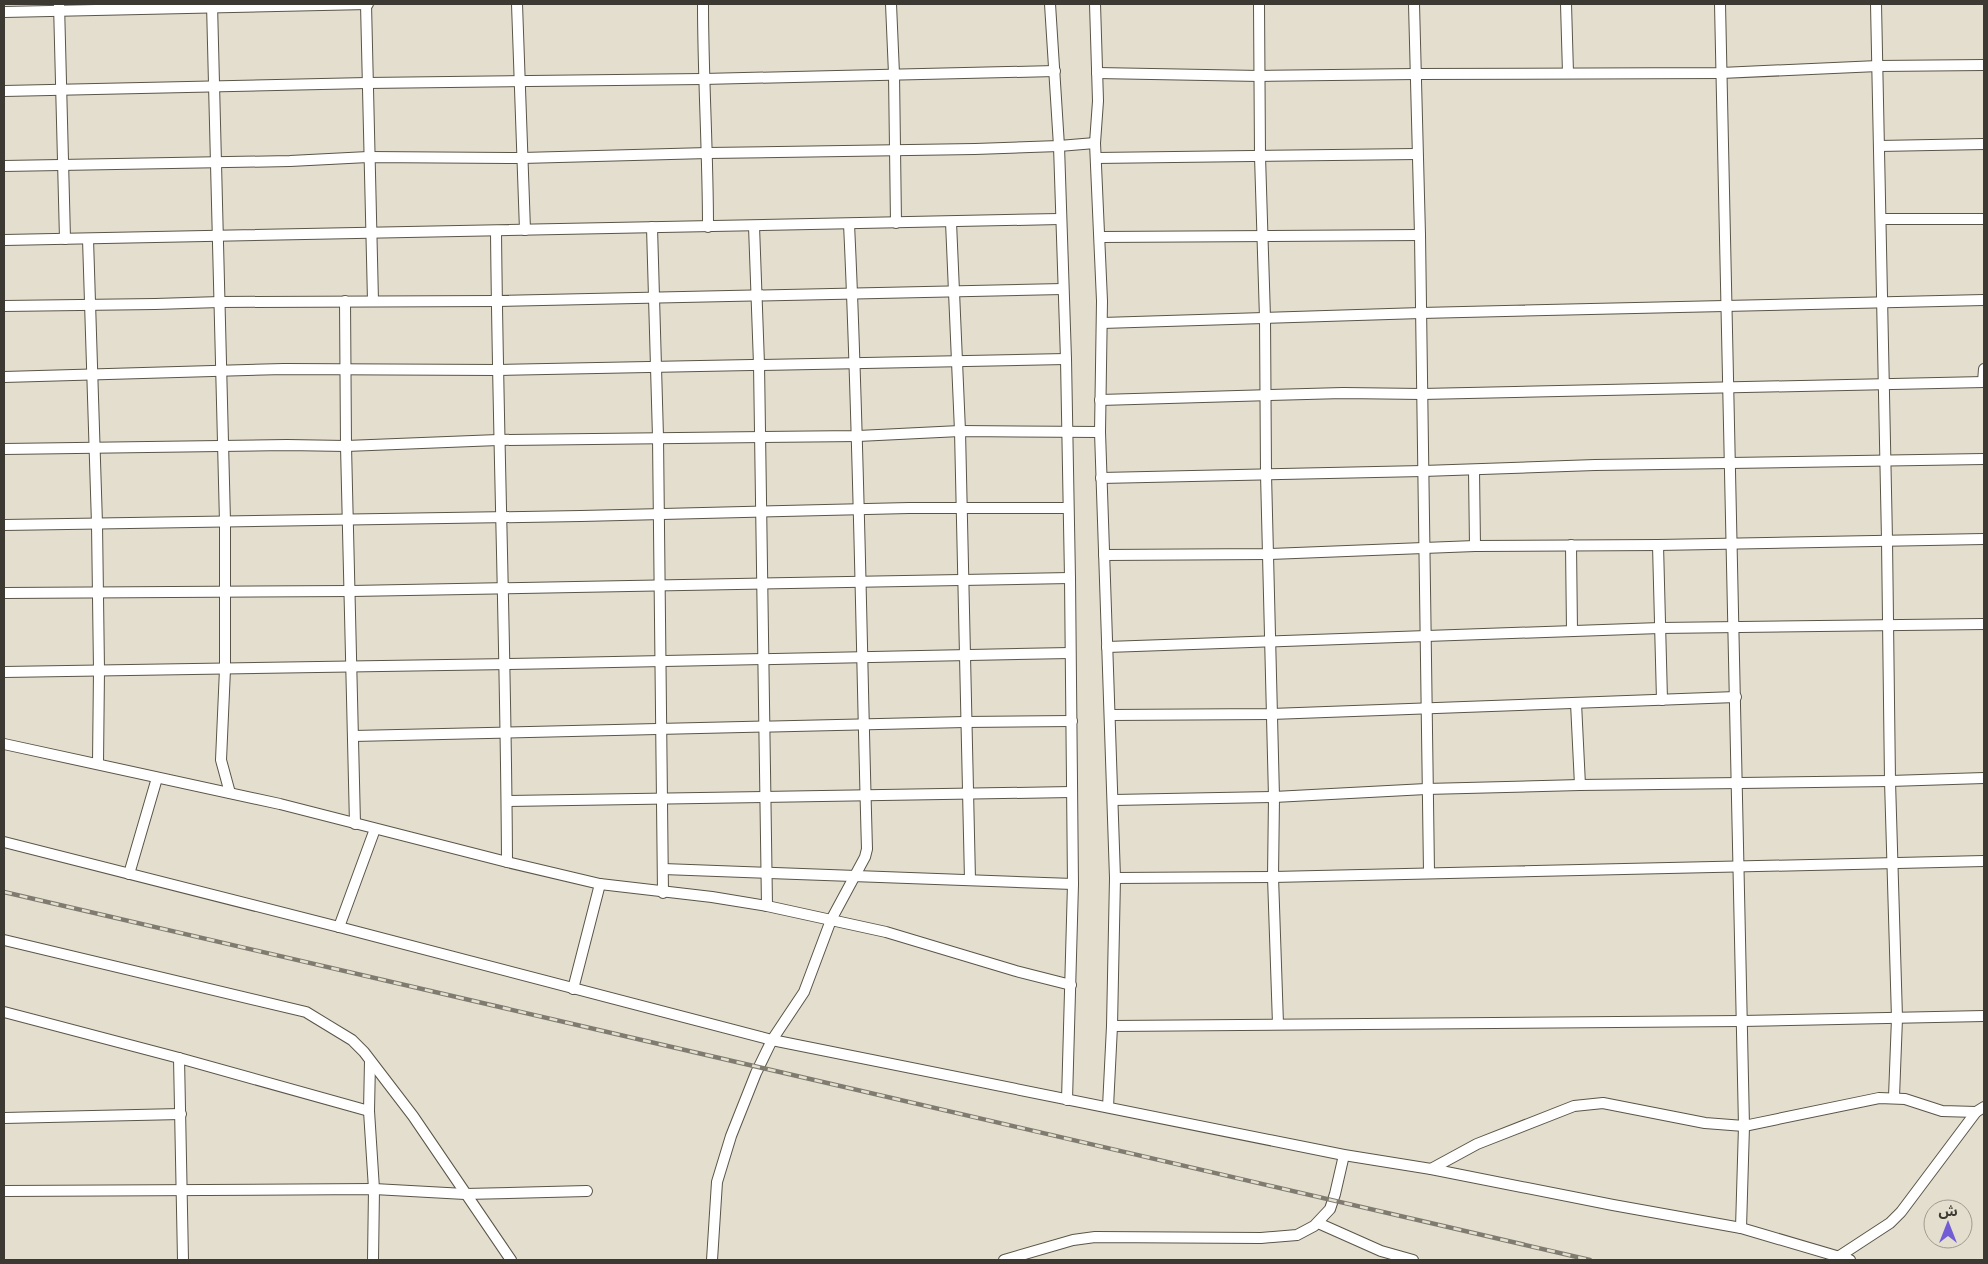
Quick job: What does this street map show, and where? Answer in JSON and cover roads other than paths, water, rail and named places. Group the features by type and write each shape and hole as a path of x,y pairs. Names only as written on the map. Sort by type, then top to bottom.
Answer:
{"street":[{"path":"4,12 59,8 367,4 368,157 373,301"},
{"path":"517,4 525,230"},
{"path":"703,4 704,79 708,153 708,227"},
{"path":"891,4 896,222"},
{"path":"1050,4 1056,71 1059,146 1066,359 1070,578 1073,884 1072,985 1067,1100"},
{"path":"1095,4 1098,101 1095,143 1101,237 1100,432 1115,878 1112,1026 1108,1107"},
{"path":"1258,4 1274,797 1273,877 1278,1024"},
{"path":"1414,4 1420,235 1426,789 1429,872"},
{"path":"1566,4 1568,73"},
{"path":"1720,4 1744,1126 1741,1228"},
{"path":"1876,4 1882,220 1883,384 1888,540 1890,781 1897,1018 1894,1097"},
{"path":"212,5 225,522 225,669 221,760 230,793"},
{"path":"59,8 65,239"},
{"path":"1097,73 1260,76 1721,73 1878,66 1984,65"},
{"path":"4,91 1056,71"},
{"path":"4,166 290,162 368,157 522,158 1059,146 1095,143"},
{"path":"1880,146 1984,144"},
{"path":"1096,158 1417,154"},
{"path":"1882,220 1984,219"},
{"path":"4,240 1060,220"},
{"path":"951,222 960,431 970,880"},
{"path":"712,1260 717,1182 722,1160 756,1073 772,1040 804,992 831,920 865,857 867,849 861,658 862,582 858,436 849,224"},
{"path":"754,226 759,364 767,906"},
{"path":"652,227 658,437 663,893"},
{"path":"496,231 498,440 507,862"},
{"path":"1101,237 1420,235"},
{"path":"88,239 98,524 98,763"},
{"path":"4,306 220,302 497,301 1063,288"},
{"path":"1102,323 1421,313 1984,300"},
{"path":"345,301 346,446 351,591 355,824"},
{"path":"4,377 221,370 346,368 498,370 1066,359"},
{"path":"1100,400 1343,393 1422,394 1984,382 1984,369"},
{"path":"4,449 346,446 498,440 858,436 960,431 1100,432"},
{"path":"1102,478 1474,470 1595,465 1984,459"},
{"path":"1474,470 1475,546"},
{"path":"4,525 962,508 1068,508"},
{"path":"1104,555 1268,554 1475,546 1658,545 1984,538"},
{"path":"1572,545 1572,632"},
{"path":"1658,545 1662,700"},
{"path":"4,594 351,591 1070,578"},
{"path":"1107,647 1660,628 1984,624"},
{"path":"4,672 660,662 763,658 861,658 965,654 1070,653"},
{"path":"1110,715 1271,714 1736,698"},
{"path":"1576,703 1580,785"},
{"path":"354,736 1072,721"},
{"path":"4,744 280,804 600,884 663,893 712,897 767,906 886,932 1016,971 1072,985"},
{"path":"129,874 157,778"},
{"path":"1113,800 1274,797 1426,789 1580,785 1738,784 1984,778"},
{"path":"507,801 1071,792"},
{"path":"339,927 375,829"},
{"path":"4,842 772,1040 1344,1154 1741,1228 1850,1260"},
{"path":"1115,878 1273,877 1739,865 1984,861"},
{"path":"663,869 1073,884"},
{"path":"573,989 600,884"},
{"path":"4,940 306,1012 352,1040 413,1116 511,1260"},
{"path":"4,1012 369,1111"},
{"path":"1112,1026 1742,1021 1984,1016"},
{"path":"179,1058 183,1260"},
{"path":"370,1061 369,1111 374,1189 374,1260"},
{"path":"1431,1169 1477,1144 1574,1106 1603,1103 1705,1123 1744,1126 1879,1098 1894,1097 1905,1099 1942,1111 1980,1110"},
{"path":"1838,1257 1890,1224 1980,1110"},
{"path":"4,1118 181,1114"},
{"path":"1004,1260 1083,1238 1108,1236 1261,1238 1297,1235 1306,1232 1318,1223 1330,1209 1344,1154"},
{"path":"4,1191 374,1189 465,1194 587,1191"},
{"path":"1318,1223 1381,1251 1413,1260"}],"railway":[{"path":"4,892 1590,1260"}]}
